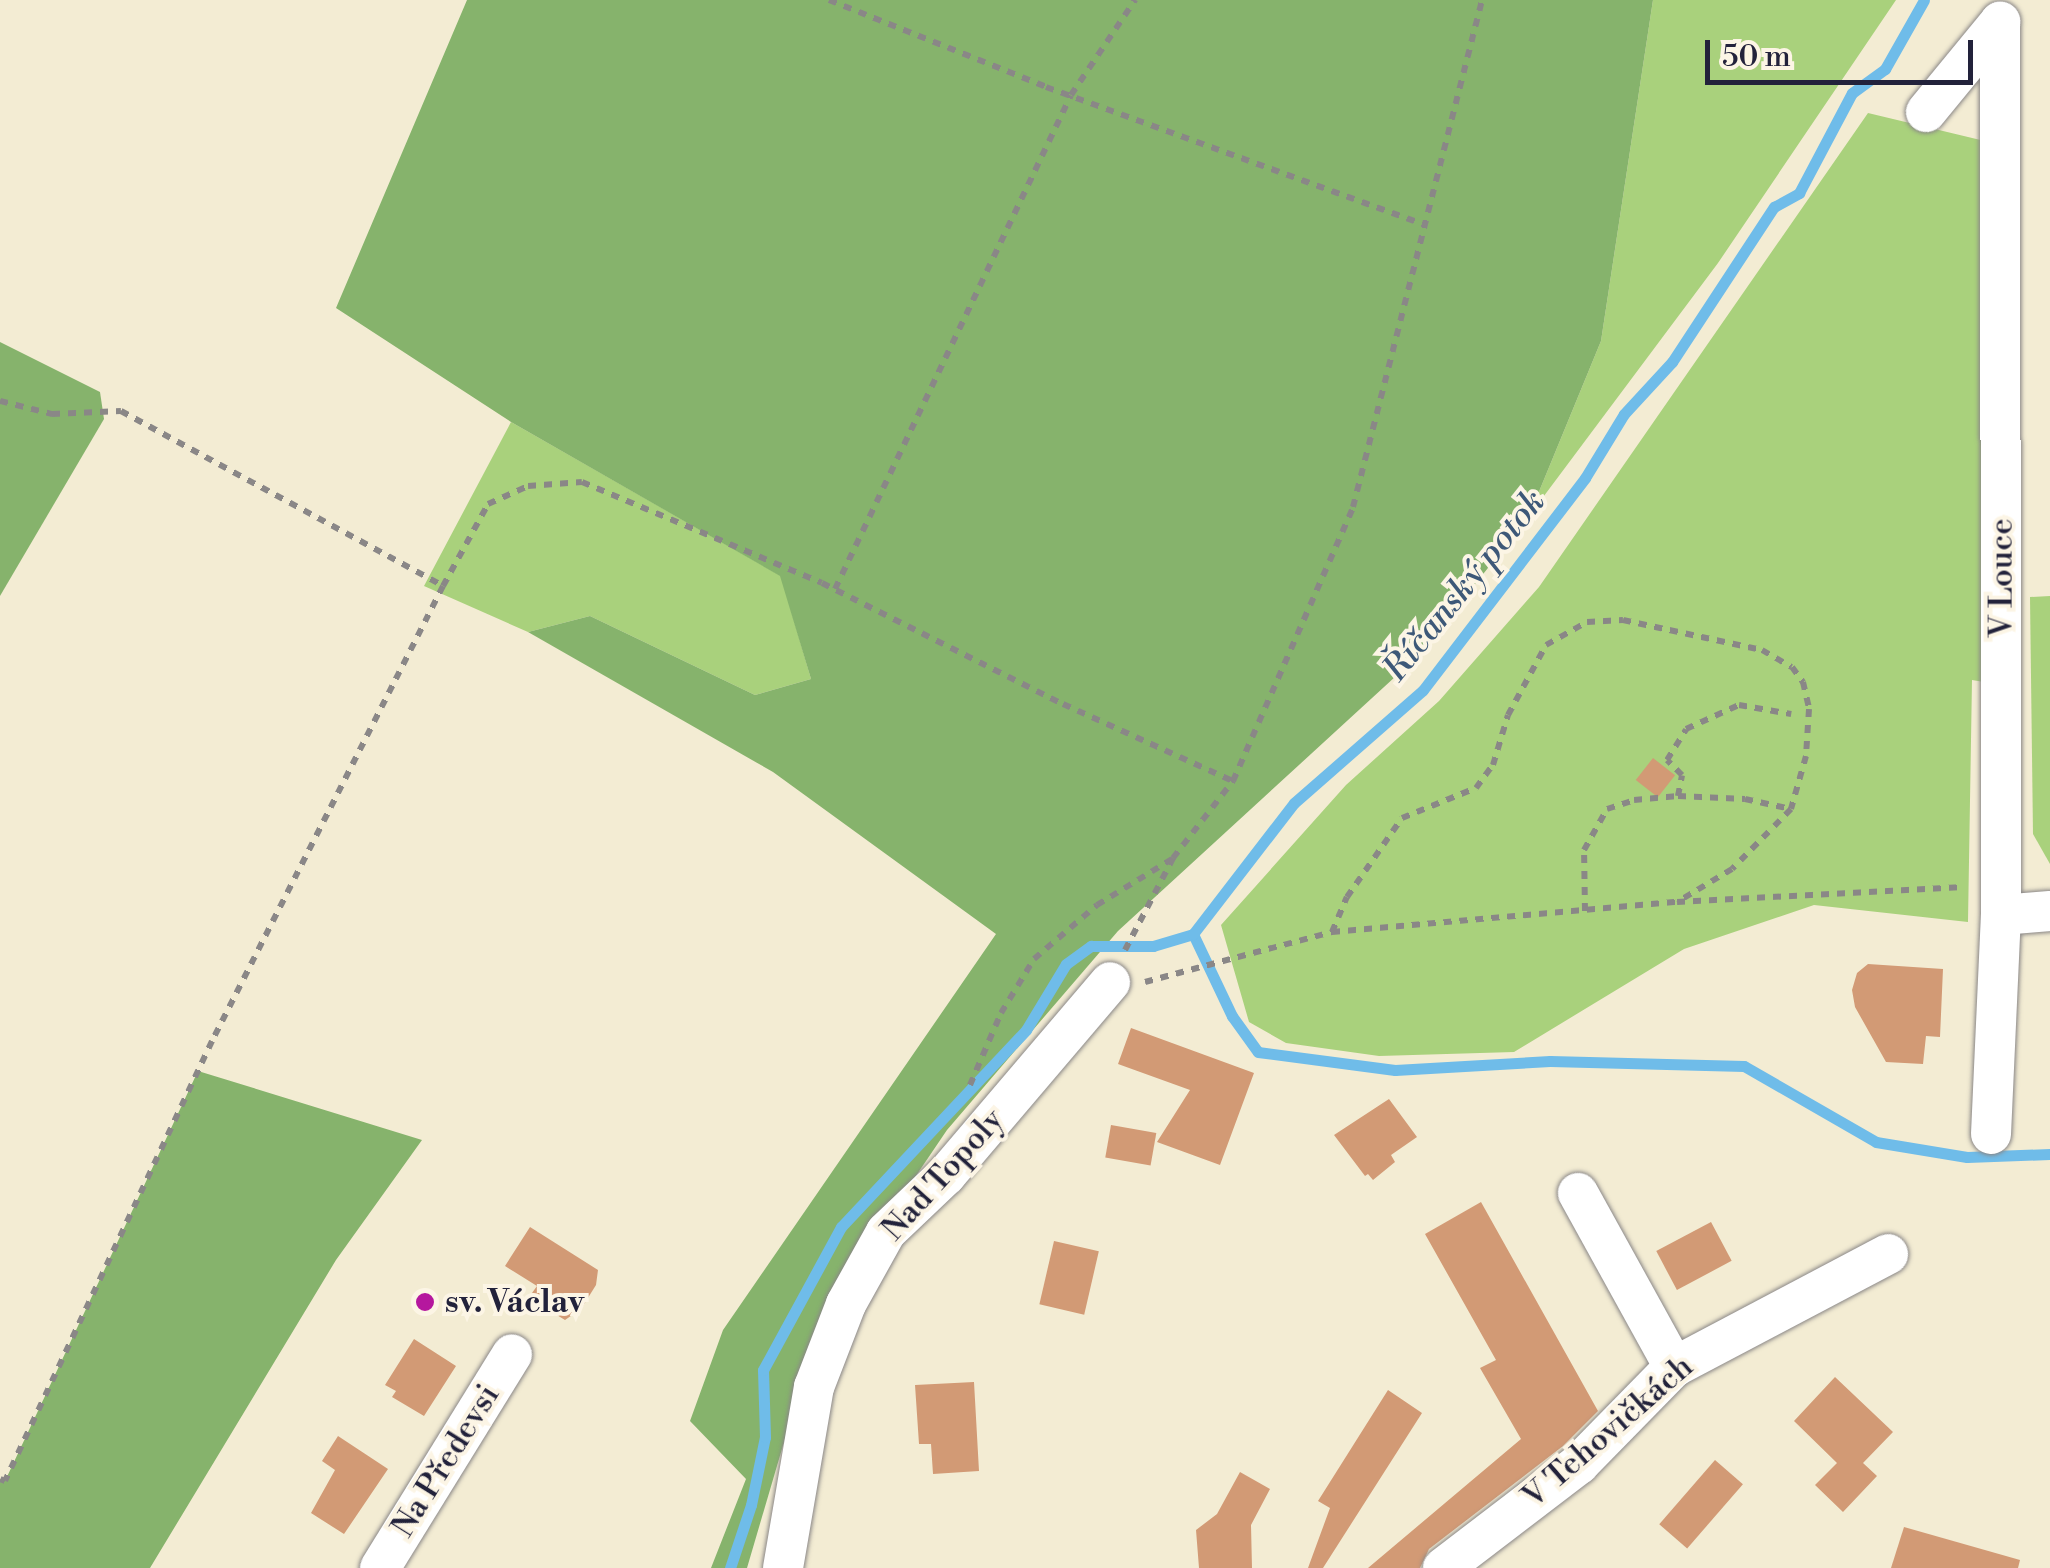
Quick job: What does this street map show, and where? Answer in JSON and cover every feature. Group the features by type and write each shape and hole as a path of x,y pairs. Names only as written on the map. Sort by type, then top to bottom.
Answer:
{"street":[{"name":"V Louce","path":"1926,112 2000,22 2001,901 1990,1134"},
{"path":"2001,901 2050,911"},
{"name":"Nad Topoly","path":"784,1568 814,1387 846,1304 886,1232 946,1175 1113,973"},
{"path":"1578,1193 1674,1368"},
{"name":"V Tehovičkách","path":"1444,1568 1578,1464 1674,1368 1888,1254"},
{"name":"Na Předevsi","path":"380,1568 512,1354"}],"path":[{"path":"828,0 1071,96 1426,225"},
{"path":"835,590 1071,96 1135,0"},
{"path":"1482,0 1353,506 1233,781 1173,858 1113,973 1139,984 1332,932 1677,902 2001,901"},
{"path":"0,401 52,414 121,410 444,586"},
{"path":"0,1479 5,1481 212,1041 488,504 528,486 582,482 835,590 1063,704 1233,781"},
{"path":"1332,932 1347,896 1402,818 1476,788 1493,765 1508,715 1546,646 1586,622 1624,620 1762,650 1792,667 1803,682 1809,709 1806,756 1792,809 1732,870 1677,902"},
{"path":"1678,796 1682,775 1667,760 1686,729 1739,705 1791,714"},
{"path":"1585,911 1584,850 1607,810 1634,800 1678,796 1744,799 1792,809"},
{"path":"978,1068 1001,1014 1034,960 1098,905 1173,858"}],"green space":[{"path":"467,0 1653,0 1601,341 1529,516 1420,654 1118,931 947,1130 821,1316 747,1568 711,1568 746,1479 690,1421 723,1330 996,934 773,772 528,632 590,616 755,695 811,679 780,576 511,422 336,308"},
{"path":"1653,0 1896,0 1718,263 1529,516 1601,341"},
{"path":"1868,113 1993,143 1984,682 1972,680 1968,922 1814,905 1684,949 1514,1052 1379,1056 1286,1043 1249,1022 1221,925 1346,785 1439,701 1539,587"},
{"path":"0,342 100,392 104,419 0,596"},
{"path":"511,422 781,576 811,679 755,695 590,616 528,632 424,586"},
{"path":"2050,596 2050,864 2033,834 2030,597"},
{"path":"198,1071 422,1140 336,1260 150,1568 0,1568 0,1479 5,1481"}],"building":[{"path":"1653,758 1675,775 1658,797 1636,780"},
{"path":"1868,964 1943,969 1940,1037 1926,1036 1923,1064 1886,1062 1855,1007 1852,990 1857,973"},
{"path":"1131,1028 1254,1073 1220,1165 1157,1142 1190,1090 1118,1064"},
{"path":"1389,1099 1417,1137 1391,1155 1395,1162 1373,1180 1368,1174 1365,1176 1334,1135"},
{"path":"1111,1125 1156,1133 1151,1165 1105,1157"},
{"path":"1481,1202 1598,1411 1563,1446 1429,1549 1420,1568 1368,1568 1521,1439 1480,1368 1496,1360 1425,1234"},
{"path":"1711,1222 1732,1261 1677,1290 1656,1251"},
{"path":"530,1227 598,1270 596,1285 581,1309 565,1320 542,1306 544,1301 532,1293 537,1286 505,1266"},
{"path":"1054,1241 1099,1251 1084,1315 1039,1304"},
{"path":"414,1339 456,1366 424,1416 392,1397 396,1391 385,1385"},
{"path":"1835,1377 1893,1432 1863,1463 1877,1476 1843,1512 1815,1485 1837,1463 1794,1421"},
{"path":"974,1382 979,1471 933,1474 931,1444 919,1444 915,1385"},
{"path":"1388,1390 1422,1413 1323,1568 1308,1568 1330,1508 1318,1501"},
{"path":"338,1436 388,1469 344,1534 311,1513 335,1470 322,1461"},
{"path":"1715,1460 1743,1484 1687,1548 1659,1524"},
{"path":"1240,1472 1270,1489 1251,1525 1252,1568 1199,1568 1196,1530 1217,1514"},
{"path":"1904,1527 2020,1560 2018,1568 1891,1568"}],"waterway":[{"name":"Říčanský potok","path":"730,1568 751,1505 765,1437 763,1370 841,1227 1026,1030 1066,964 1091,946 1153,946 1193,934 1294,803 1423,690 1585,478 1624,414 1672,362 1774,207 1799,193 1852,93 1885,69 1924,0"},
{"path":"1193,934 1232,1016 1258,1052 1395,1070 1550,1061 1744,1066 1876,1142 1967,1157 2050,1154"}],"place":[{"name":"sv. Václav","path":"425,1302"}]}
